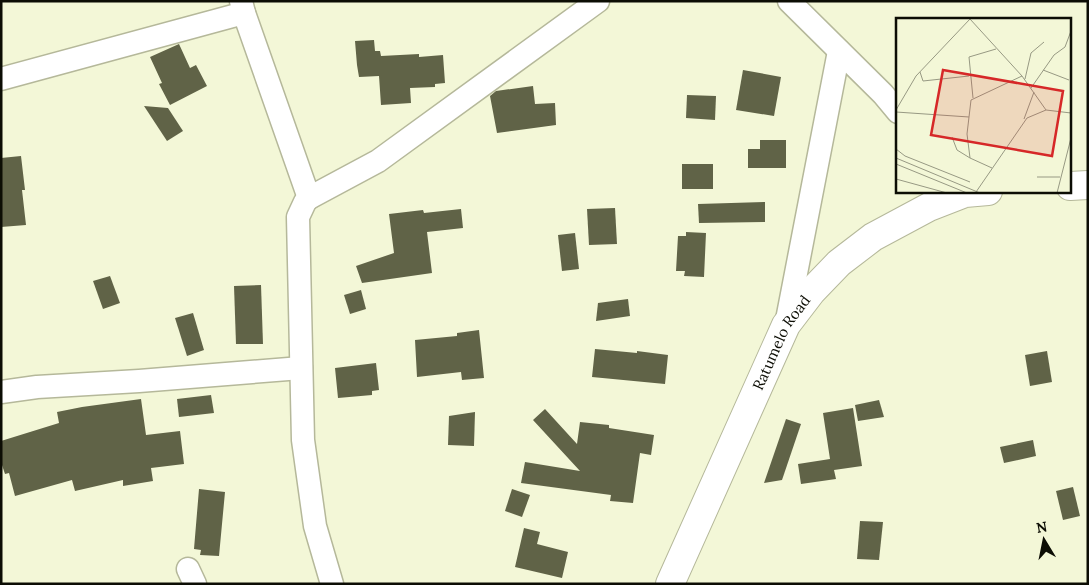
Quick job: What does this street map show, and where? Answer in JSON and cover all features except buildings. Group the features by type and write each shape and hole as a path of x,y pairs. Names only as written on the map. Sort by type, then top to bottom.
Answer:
{"street":[{"path":"332,584 315,526 303,440 298,217 302,208 309,198 378,161 598,1"},
{"path":"801,6 839,51 896,110"},
{"path":"1,79 242,7 309,198"},
{"path":"786,326 839,51"},
{"path":"1072,186 1088,185"},
{"name":"Ratumelo Road","path":"670,584 786,326 812,291 839,263 873,237 929,207 972,192"},
{"path":"1,392 36,387 301,368"}]}
